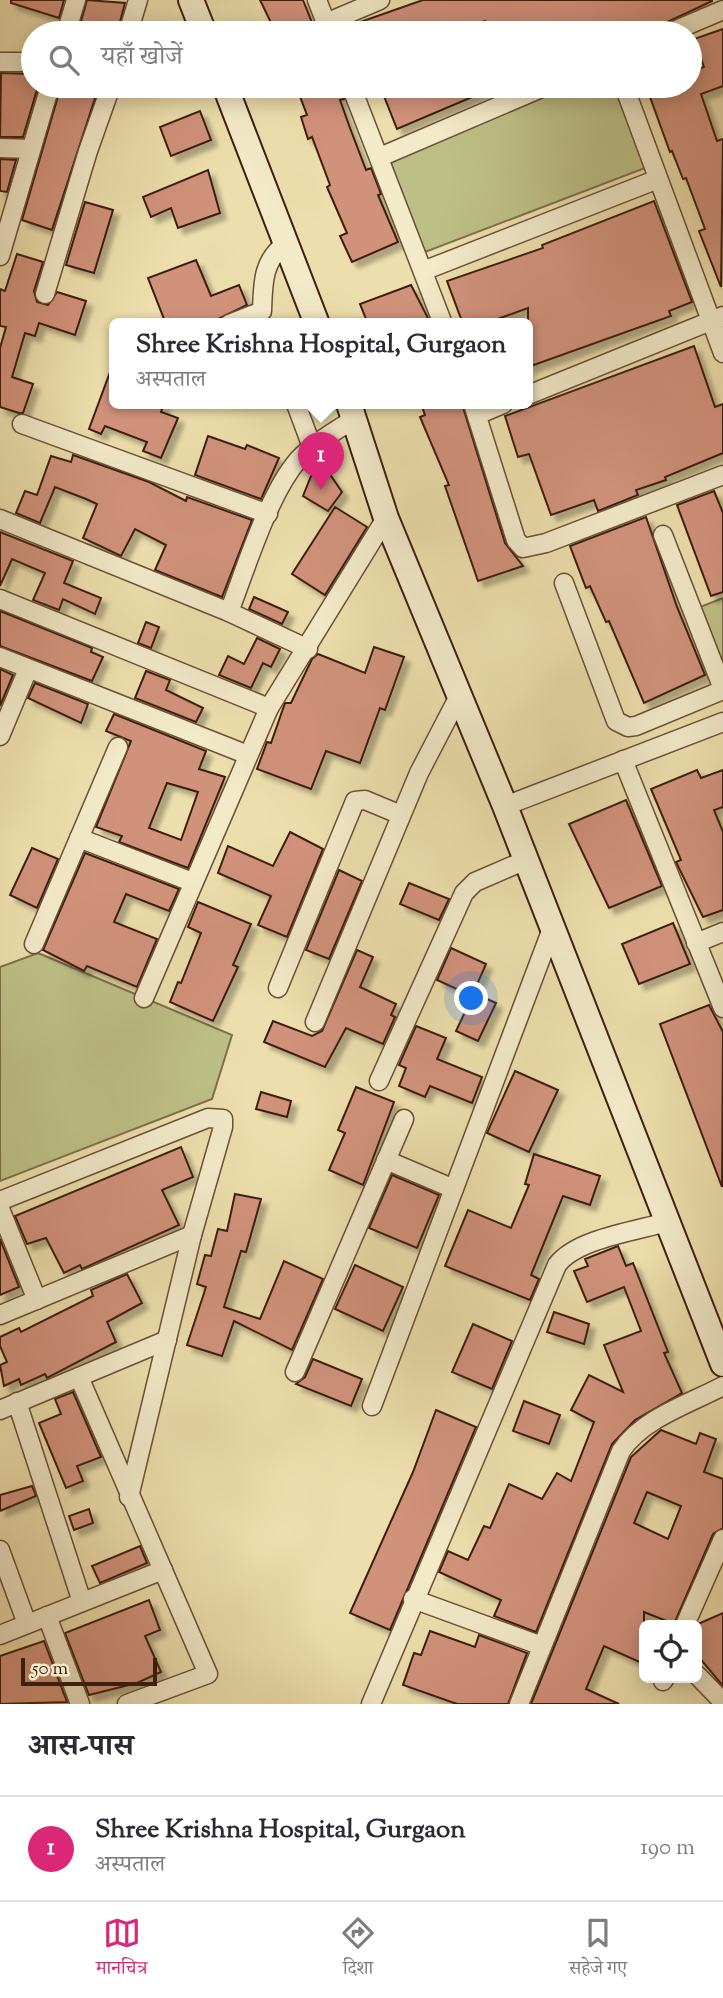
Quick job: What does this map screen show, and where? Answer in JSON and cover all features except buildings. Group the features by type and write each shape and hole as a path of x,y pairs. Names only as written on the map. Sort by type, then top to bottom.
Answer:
{"street":[{"path":"70,21 76,0"},
{"path":"132,21 138,0"},
{"path":"191,0 199,21"},
{"path":"317,0 325,21"},
{"path":"341,21 380,0"},
{"path":"697,21 723,10"},
{"path":"0,62 21,62"},
{"path":"0,256 8,197 31,149 46,98"},
{"path":"45,295 107,98"},
{"path":"230,98 315,318"},
{"path":"356,98 441,318"},
{"path":"380,157 518,98"},
{"path":"628,98 658,179 716,319 723,353"},
{"path":"0,148 31,149"},
{"path":"423,271 658,179"},
{"path":"264,317 264,277 269,261 286,244"},
{"path":"533,392 716,319"},
{"path":"298,409 312,447"},
{"path":"475,410 516,540 523,548 546,544 723,475"},
{"path":"229,612 268,514 296,462 352,412 386,518 553,926 723,1364"},
{"path":"22,424 268,514"},
{"path":"144,998 269,708 308,649 386,518"},
{"path":"0,519 229,612 308,649"},
{"path":"564,583 616,721 621,725 636,726 723,689 663,535"},
{"path":"0,599 269,708"},
{"path":"0,657 248,755"},
{"path":"0,736 28,669"},
{"path":"315,1022 419,774 459,696"},
{"path":"505,806 723,722"},
{"path":"34,944 118,747"},
{"path":"623,760 723,1008"},
{"path":"278,988 355,801 365,800 401,815"},
{"path":"79,838 192,882"},
{"path":"379,1081 464,893 475,882 526,860"},
{"path":"372,1406 553,926"},
{"path":"696,943 723,932"},
{"path":"0,1200 219,1116 223,1119 129,1497"},
{"path":"295,1372 404,1119"},
{"path":"386,1160 454,1189"},
{"path":"0,1209 37,1300"},
{"path":"371,1704 556,1265 565,1254 579,1247 667,1223"},
{"path":"0,1315 192,1235"},
{"path":"0,1410 167,1340"},
{"path":"79,1377 208,1674 127,1704"},
{"path":"519,1704 621,1451 629,1438 643,1427 723,1386"},
{"path":"18,1402 82,1602"},
{"path":"687,1620 723,1539"},
{"path":"0,1550 27,1624"},
{"path":"0,1635 163,1570"},
{"path":"413,1599 542,1646"},
{"path":"47,1616 80,1704"},
{"path":"702,1680 723,1703"}],"green space":[{"path":"539,98 619,98 645,168 425,252 388,156"},
{"path":"723,598 723,665 700,607"},
{"path":"38,953 232,1035 212,1099 0,1181 0,967"}],"place":[{"name":"Shree Krishna Hospital, Gurgaon","path":"321,490"}]}
